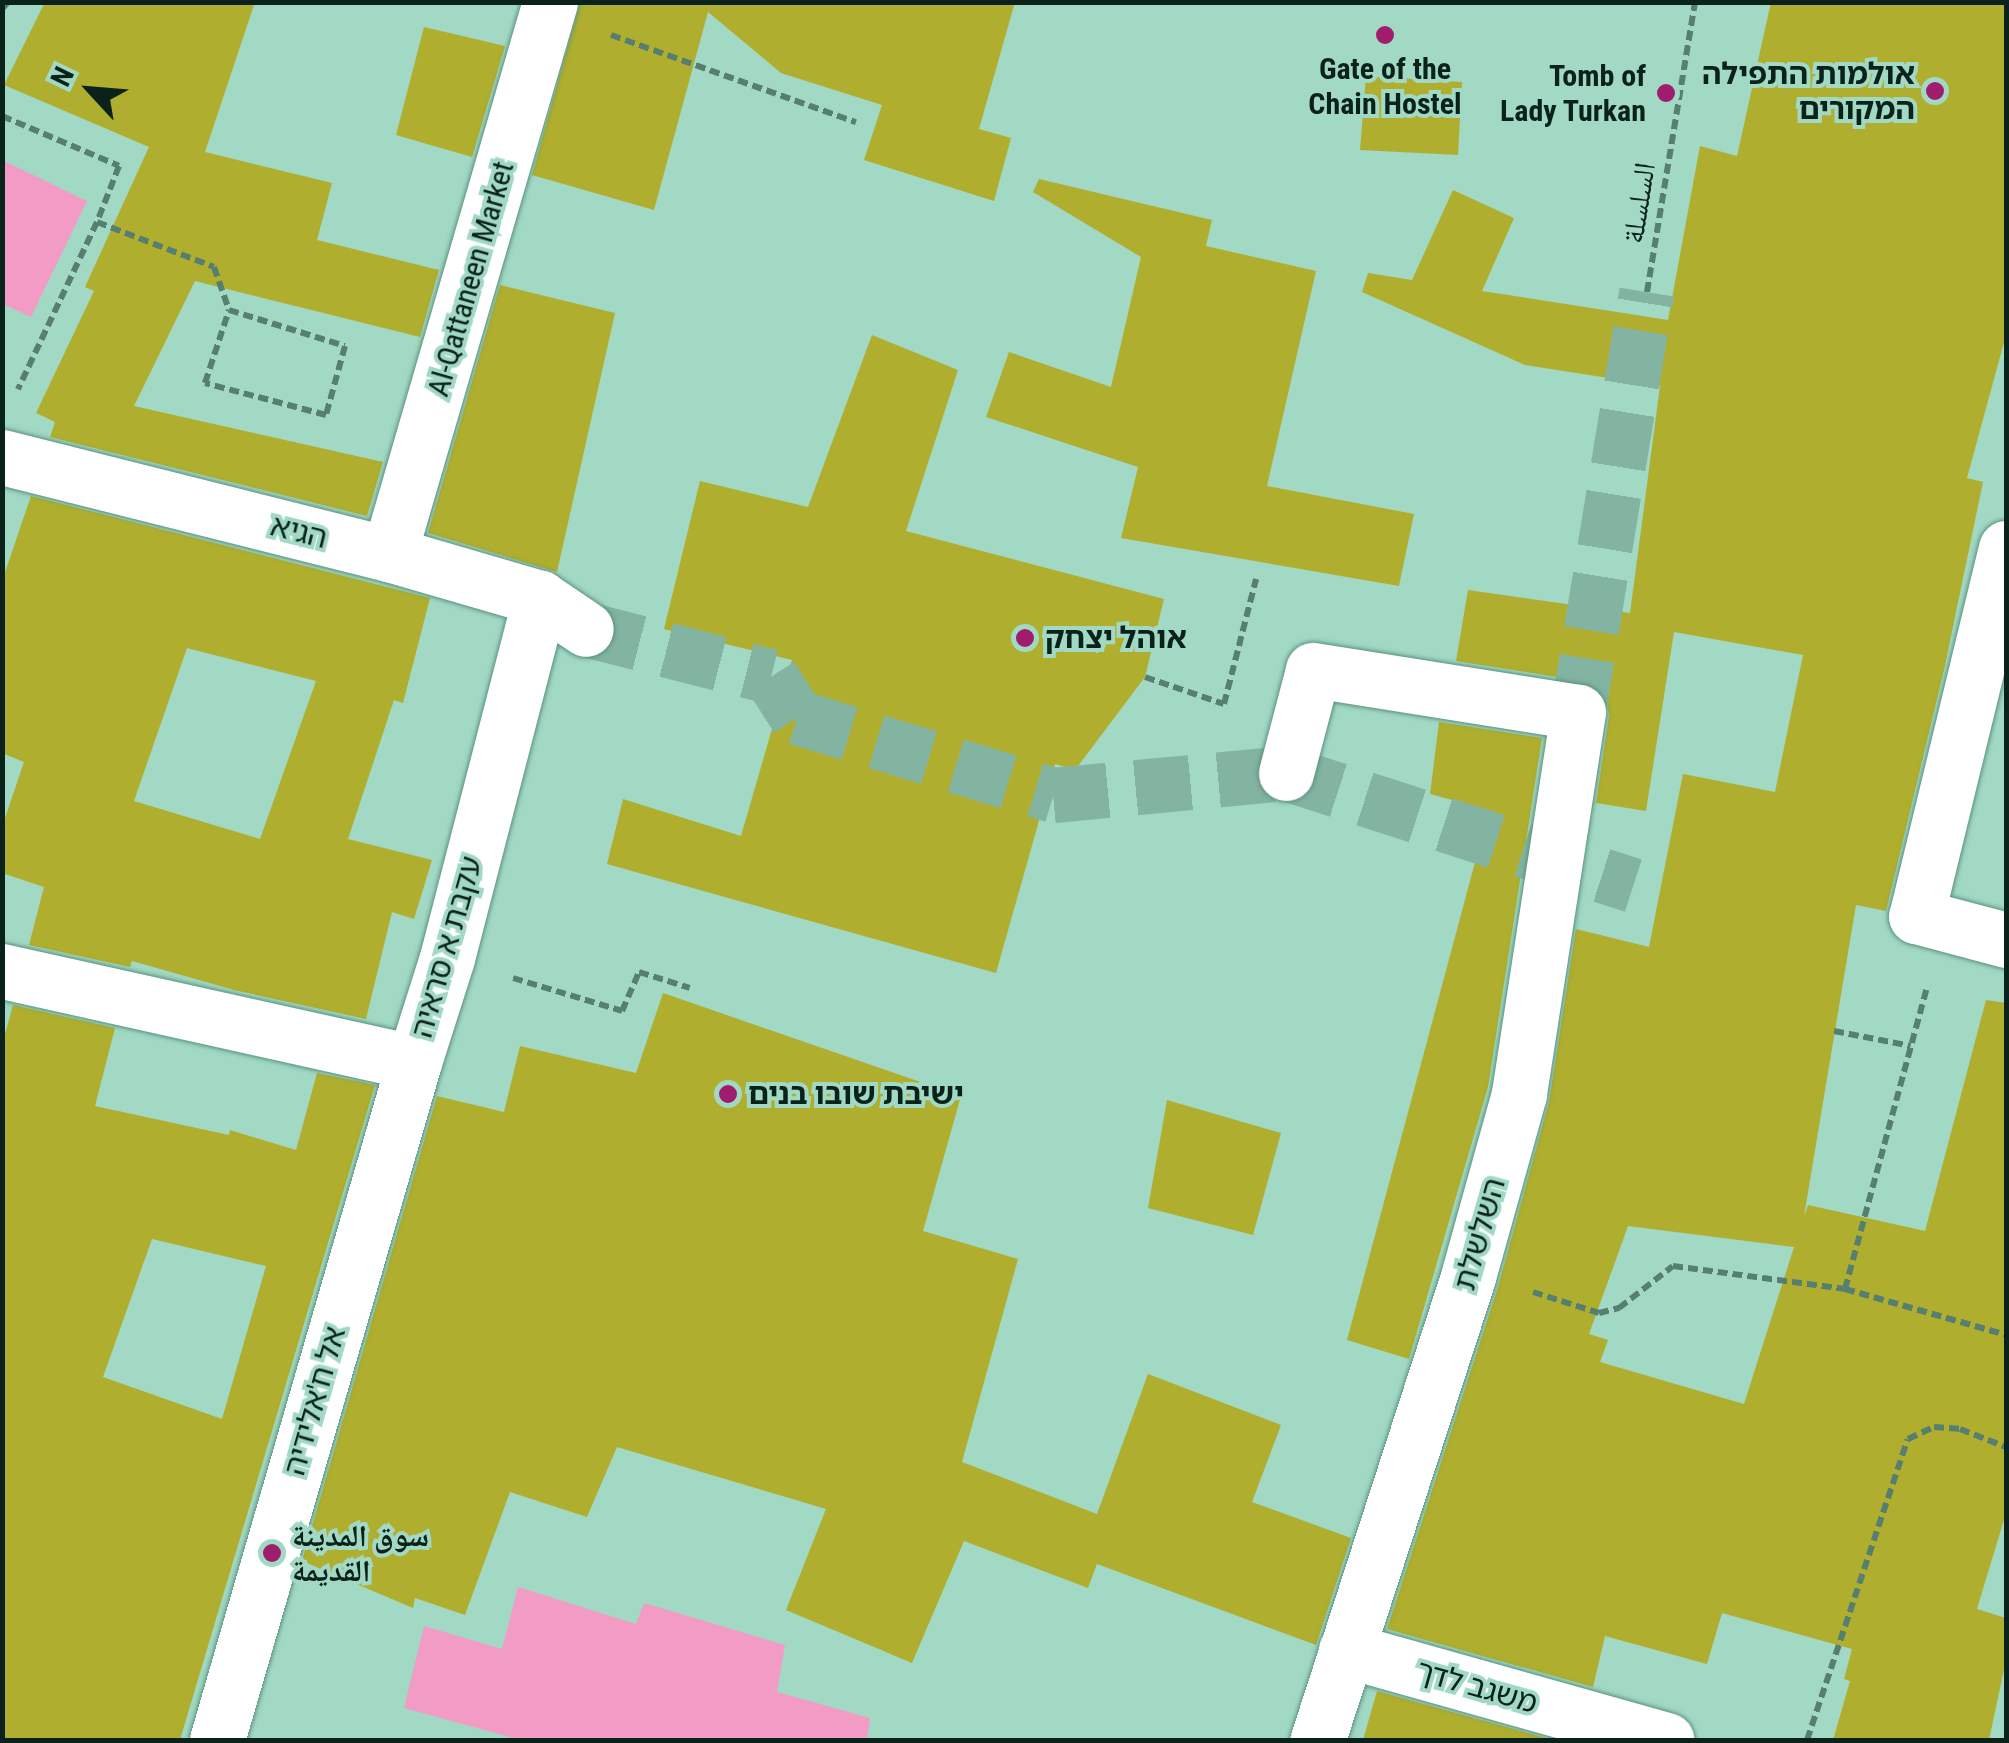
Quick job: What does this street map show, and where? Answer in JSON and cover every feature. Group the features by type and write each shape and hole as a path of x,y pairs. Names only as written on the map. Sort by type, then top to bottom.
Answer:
{"street":[{"name":"Al-Qattaneen Market","path":"389,554 548,8"},
{"name":"הגיא","path":"6,431 389,554 540,598 586,629"},
{"path":"2006,548 1916,916 2006,940"},
{"name":"עקבת א סראיה","path":"2,971 414,1062 447,958 540,598"},
{"name":"השלשלת","path":"1286,773 1313,670 1578,712 1519,1094 1468,1277 1318,1740"},
{"name":"אל ח'אלידיה","path":"217,1740 414,1062"},
{"name":"משגב לדך","path":"1346,1650 1667,1740"}],"path":[{"path":"2,8 8,2"},
{"name":"السلسلة","path":"1647,292 1695,2"},
{"path":"548,8 856,122"},
{"path":"2,116 119,166 6,431"},
{"path":"98,222 214,268 229,310 205,383 326,416 345,346 229,310"},
{"path":"1145,677 1224,704 1256,579"},
{"path":"447,958 622,1011 639,972 690,988"},
{"path":"1845,1289 1928,981"},
{"path":"1834,1032 1911,1046"},
{"path":"1468,1277 1599,1313 1619,1308 1673,1266 1845,1289 2006,1335"},
{"path":"1807,1740 1908,1439 1934,1427 1960,1428 2006,1447"}],"shaded area":[{"path":"2,160 87,201 31,317 3,304"},
{"path":"518,1587 636,1624 644,1603 785,1645 777,1692 870,1718 867,1740 521,1740 404,1708 424,1626 502,1649"}],"building":[{"path":"45,2 255,2 205,152 332,183 317,240 439,270 420,337 195,281 134,406 383,462 367,516 50,437 55,422 36,413 94,291 85,287 149,147 4,85"},
{"path":"580,2 1015,2 979,129 1011,138 994,201 864,160 882,105 781,73 708,12 654,210 532,175"},
{"path":"1771,2 2006,2 2006,335 1967,478 1983,482 1944,670 1886,911 1856,905 1804,1216 1808,1205 1925,1231 1986,1000 2006,1003 2006,1513 1977,1609 2006,1618 2006,1660 1989,1740 1833,1740 1850,1681 1844,1679 1852,1649 1722,1613 1707,1664 1605,1636 1593,1687 1387,1629 1498,1287 1549,1102 1576,929 1649,947 1683,774 1775,792 1803,655 1674,632 1646,811 1596,803 1609,716 1607,702 1598,688 1583,681 1456,661 1468,590 1630,613 1660,386 1525,365 1362,292 1368,273 1412,280 1453,190 1514,218 1482,291 1668,320 1700,146 1737,156","holes":["1628,1226 1794,1247 1744,1404 1600,1362 1608,1340 1589,1334"]},
{"path":"424,27 505,46 472,157 396,135"},
{"path":"1366,76 1462,82 1458,155 1360,150"},
{"path":"1039,179 1212,220 1206,246 1316,271 1267,486 1414,514 1399,586 1121,538 1138,467 986,417 1009,352 1111,387 1141,257 1033,192"},
{"path":"500,285 615,313 557,572 428,533"},
{"path":"872,335 958,370 906,531 1164,599 1145,677 1075,770 1055,764 996,973 607,864 623,799 741,836 792,660 664,629 700,481 808,507"},
{"path":"31,496 430,598 403,703 394,700 348,839 432,860 414,919 392,912 366,1019 234,990 132,961 130,967 29,945 44,887 2,873 2,827 24,762 2,753 2,581","holes":["187,648 316,681 260,839 134,801"]},
{"path":"1439,722 1542,738 1488,1087 1409,1359 1347,1340 1489,810 1430,794"},
{"path":"663,993 961,1096 923,1231 1018,1259 962,1462 1097,1514 1148,1374 1281,1425 1252,1502 1351,1538 1316,1645 1097,1564 1088,1588 964,1541 912,1663 786,1610 826,1509 617,1447 587,1517 510,1492 465,1615 415,1598 413,1608 302,1561 437,1096 504,1112 520,1046 636,1073"},
{"path":"13,1005 115,1028 95,1106 229,1135 230,1130 296,1150 317,1073 375,1085 180,1740 2,1740 2,1045","holes":["152,1239 266,1266 222,1419 103,1377"]},
{"path":"1167,1100 1281,1133 1253,1235 1148,1208"},
{"path":"1377,1691 1553,1740 1363,1740"}],"tunnel":[{"path":"1578,712 1647,292"},
{"path":"586,629 771,676 797,717 1053,795 1286,773 1633,885"}],"place":[{"name":"Gate of the Chain Hostel","path":"1385,35"},
{"name":"אולמות התפילה המקורים","path":"1935,91"},
{"name":"Tomb of Lady Turkan","path":"1666,93"},
{"name":"אוהל יצחק","path":"1025,638"},
{"name":"ישיבת שובו בנים","path":"728,1094"},
{"name":"سوق المدينة القديمة","path":"272,1553"}]}
